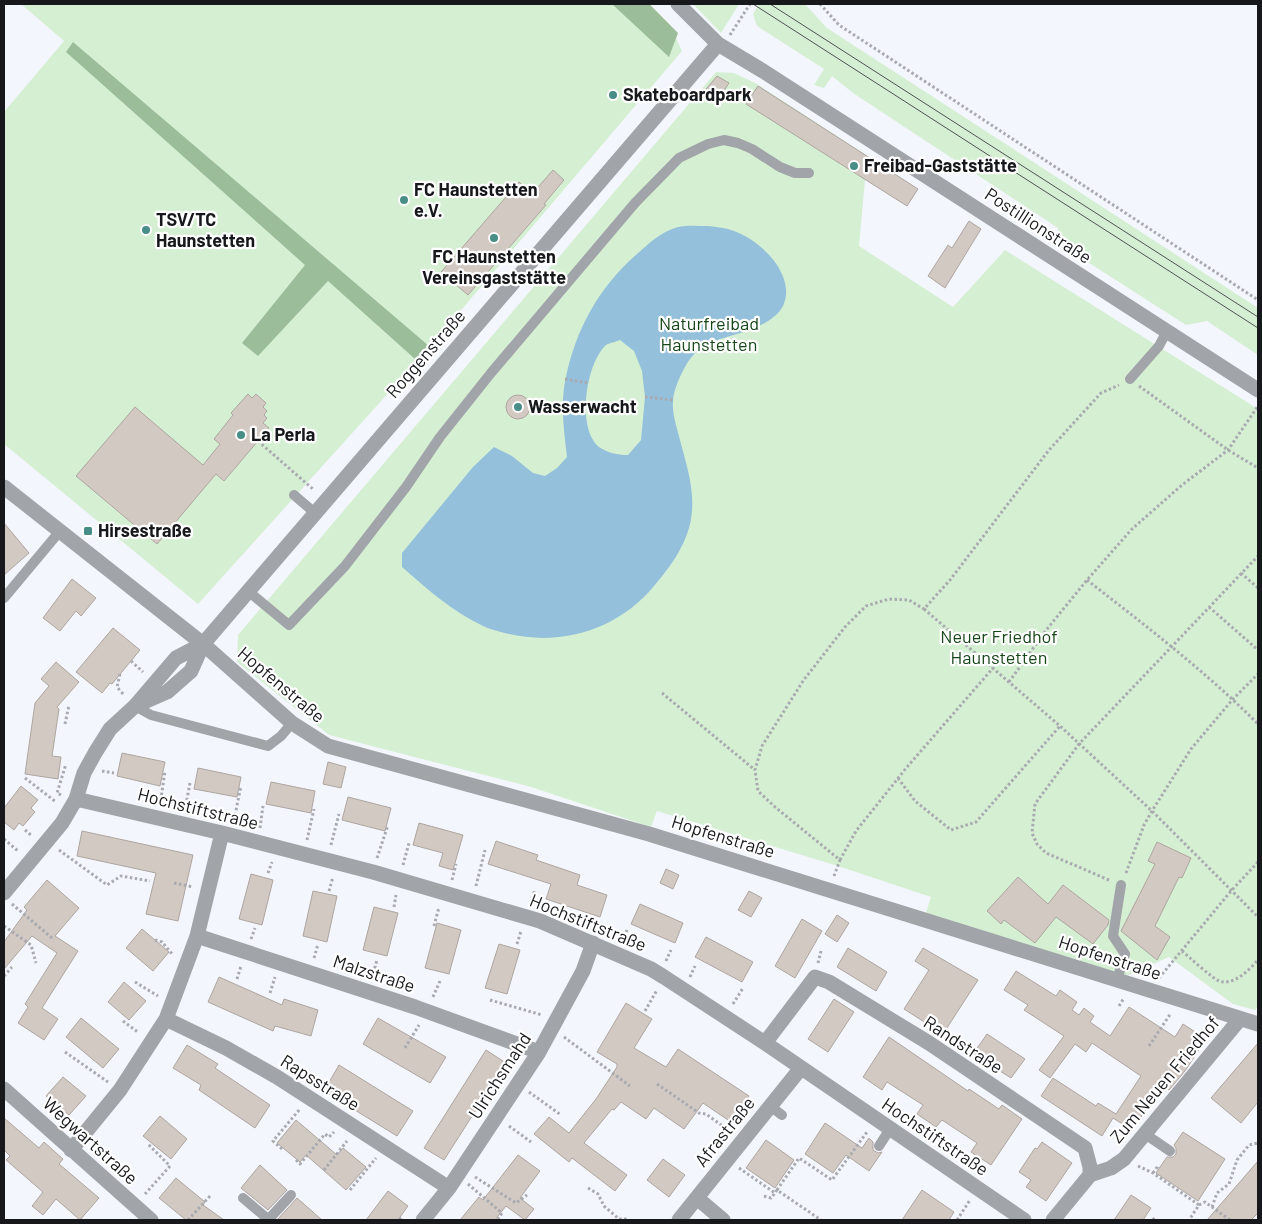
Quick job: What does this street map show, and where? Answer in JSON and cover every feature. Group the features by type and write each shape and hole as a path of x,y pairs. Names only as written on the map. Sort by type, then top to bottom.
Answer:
{"street":[{"name":"Postillionstraße","path":"678,4 718,44 763,71 1258,390"},
{"name":"Roggenstraße","path":"4,893 57,830 95,753 130,701 176,658 203,644 718,44"},
{"path":"4,487 203,644"},
{"name":"Hopfenstraße","path":"203,644 292,723 328,746 649,834 1258,1024"},
{"name":"Hochstiftstraße","path":"70,802 158,818 373,872 540,921 593,943 651,969 664,977 765,1043 1024,1220"},
{"path":"71,1150 120,1090 166,1019 196,936 227,834"},
{"name":"Malzstraße","path":"196,936 415,1008 539,1052"},
{"name":"Ulrichsmahd","path":"423,1220 449,1188 539,1052 583,971 593,943"},
{"name":"Randstraße","path":"765,1043 815,977 829,982 928,1043 1084,1148 1090,1167 1090,1175"},
{"name":"Rapsstraße","path":"166,1019 234,1053 309,1098 449,1188"},
{"name":"Zum Neuen Friedhof","path":"1090,1175 1112,1168 1124,1159 1240,1019"},
{"name":"Afrastraße","path":"678,1220 742,1141 776,1111 801,1068"},
{"name":"Wegwartstraße","path":"4,1090 152,1220"},
{"path":"1053,1220 1090,1175"},
{"path":"697,1198 723,1220"}],"lane":[{"path":"248,591 289,624 296,618 345,566 406,487 440,437 491,373 635,203 679,158 708,144 724,140 738,143 780,167 796,173 809,173"},
{"path":"1130,379 1159,346 1167,331"},
{"path":"294,495 315,513"},
{"path":"4,598 60,531"},
{"path":"130,701 152,715 268,746 281,736 292,723"},
{"path":"1117,980 1125,954 1113,936 1122,885"},
{"path":"879,1146 890,1129"},
{"path":"1145,1134 1170,1151"},
{"path":"243,1198 269,1220 291,1195"}],"path":[{"path":"718,44 730,35 750,4"},
{"path":"820,4 840,25 1258,300"},
{"path":"566,379 588,383"},
{"path":"924,609 980,541 1049,450 1101,393 1130,379 1228,450 1258,468"},
{"path":"645,397 673,400"},
{"path":"1009,682 1047,629 1132,529 1182,485 1228,450 1258,405"},
{"path":"258,441 326,500"},
{"path":"1258,556 1080,744 1035,804 1032,833 1037,844 1046,853 1122,885 1144,825 1191,749 1233,699 1258,674"},
{"path":"1242,573 1258,588"},
{"path":"1087,580 1171,646 1233,699 1258,724"},
{"path":"840,860 758,790 755,770 762,746 803,681 845,627 866,606 889,599 909,600 924,609 1080,744 1152,810 1258,917"},
{"path":"1209,607 1258,650"},
{"path":"131,661 149,677"},
{"path":"830,890 840,860 856,831 898,778 993,668"},
{"path":"120,674 117,687 130,701"},
{"path":"662,692 755,770"},
{"path":"65,724 69,705"},
{"path":"898,778 915,801 951,830 976,822 1060,726"},
{"path":"66,764 57,793 70,802"},
{"path":"158,818 165,770"},
{"path":"25,778 70,802"},
{"path":"183,824 190,784"},
{"path":"227,834 241,786"},
{"path":"257,842 263,806"},
{"path":"304,854 314,809"},
{"path":"327,860 339,814"},
{"path":"373,872 388,825"},
{"path":"400,880 409,843"},
{"path":"56,848 107,885 121,876 150,882"},
{"path":"472,901 485,850"},
{"path":"1149,990 1231,891 1258,862"},
{"path":"19,910 52,938"},
{"path":"4,926 31,945 36,963"},
{"path":"155,940 162,942 173,955 186,964"},
{"path":"1182,951 1219,981 1230,981 1246,973 1258,960"},
{"path":"4,976 12,968"},
{"path":"645,1011 664,977"},
{"path":"135,982 171,1004"},
{"path":"490,1000 554,1023 630,1086"},
{"path":"1149,1046 1179,1000"},
{"path":"65,1052 120,1090"},
{"path":"518,1084 561,1115"},
{"path":"657,1084 698,1113 706,1114 742,1141"},
{"path":"282,1149 272,1141 309,1098"},
{"path":"496,1116 531,1142"},
{"path":"764,1196 771,1198 799,1158 832,1180 845,1159 876,1119"},
{"path":"296,1160 300,1164 325,1134 330,1136 351,1125"},
{"path":"324,1170 351,1125"},
{"path":"1212,1207 1217,1193 1230,1184 1237,1160 1249,1145 1258,1143"},
{"path":"135,1206 170,1166 148,1144"},
{"path":"350,1190 385,1146"},
{"path":"1124,1159 1153,1173 1199,1205"},
{"path":"727,1160 821,1220"},
{"path":"1153,1173 1158,1166 1159,1168"},
{"path":"460,1171 516,1204 527,1195"},
{"path":"460,1171 502,1213 498,1219"},
{"path":"588,1188 598,1194 604,1206 619,1219 629,1220"},
{"path":"957,1220 978,1189"},
{"path":"188,1220 211,1195"},
{"path":"1189,1220 1199,1205 1206,1202 1230,1220"},
{"path":"1153,1220 1156,1216"}],"green space":[{"path":"21,4 650,4 670,25 682,51 428,349 198,604 4,444 4,112 64,41"},
{"path":"612,4 649,4 678,33 669,57"},
{"path":"693,4 739,4 721,33"},
{"path":"759,4 805,4 827,28 1258,308 1258,355 1207,321 1186,325 1058,243 1058,228 853,93 832,76 824,88 814,85 824,69 757,26 753,14"},
{"path":"73,42 429,346 415,359 328,281 258,356 242,343 305,265 66,52"},
{"path":"716,72 734,73 757,84 877,162 865,180 859,246 953,307 1005,250 1258,409 1258,1006 1255,1010 1233,1004 1169,957 1117,980 924,919 931,897 838,866 657,811 651,827 531,787 329,735 237,662 238,635"}],"water":[{"path":"704,226 734,231 760,246 775,262 784,280 786,289 785,302 779,312 757,327 703,346 686,365 678,381 673,398 673,411 692,493 691,522 679,552 667,570 639,602 604,625 585,632 543,638 522,636 488,628 461,614 402,567 402,553 473,467 494,447 512,456 533,473 545,476 557,468 567,457 563,407 564,387 570,359 583,326 600,295 623,267 656,238 678,227","holes":["620,340 634,351 642,371 645,397 641,440 628,455 616,454 599,447 592,438 588,426 586,396 593,366 606,345"]}],"building":[{"path":"717,76 729,83 716,103 702,94"},
{"path":"758,86 918,189 907,206 746,104"},
{"name":"FC Haunstetten Vereinsgaststätte","path":"553,170 564,180 544,204 546,205 468,295 441,272 519,182 532,194"},
{"path":"969,221 981,229 945,288 928,276 948,245 952,248"},
{"path":"248,394 252,398 256,394 266,403 263,407 267,411 264,415 267,418 263,423 269,428 224,481 216,474 157,544 76,476 135,407 203,465 220,444 214,439 233,415 231,413"},
{"name":"Wasserwacht","path":"518,395 526,399 530,407 526,415 518,419 510,415 506,407 510,399"},
{"path":"4,523 29,553 4,575"},
{"path":"72,579 96,598 81,616 76,611 60,631 43,618"},
{"path":"113,628 140,650 112,684 110,683 102,693 76,672"},
{"path":"56,662 79,682 57,707 59,709 52,756 61,757 58,779 25,774 35,703 49,686 41,679"},
{"path":"122,753 165,762 160,786 117,776"},
{"path":"328,762 346,767 341,788 323,784"},
{"path":"198,768 241,777 237,797 194,789"},
{"path":"271,782 315,791 311,813 266,804"},
{"path":"21,786 38,800 31,808 35,812 23,826 19,823 14,830 4,822 4,808"},
{"path":"348,797 391,808 385,831 342,820"},
{"path":"419,823 463,835 453,870 439,866 443,853 413,845"},
{"path":"82,831 193,855 178,921 146,914 156,873 77,856"},
{"path":"496,841 538,855 536,860 580,875 577,885 607,895 600,917 546,899 551,884 488,864"},
{"path":"1157,842 1191,858 1182,878 1179,877 1155,926 1170,937 1157,960 1121,931 1155,864 1148,861"},
{"path":"666,869 679,875 673,889 660,883"},
{"path":"251,874 273,880 262,925 239,919"},
{"path":"1018,877 1048,904 1063,885 1109,920 1108,925 1093,944 1056,917 1035,943 1004,920 1001,924 987,911"},
{"path":"47,880 79,908 55,936 78,951 42,1008 58,1019 44,1040 18,1023 28,1007 25,1004 57,953 32,936 4,969 4,942 27,910 24,907"},
{"path":"313,891 337,896 327,942 303,936"},
{"path":"749,891 762,898 751,917 738,910"},
{"path":"640,904 683,923 675,943 631,924"},
{"path":"374,907 398,913 387,956 363,950"},
{"path":"837,915 849,923 837,942 825,934"},
{"path":"802,919 822,931 795,978 775,966"},
{"path":"437,923 461,930 449,974 425,968"},
{"path":"142,929 169,952 153,971 126,948"},
{"path":"706,937 753,962 742,982 695,957"},
{"path":"499,944 520,950 507,994 485,988"},
{"path":"848,948 887,972 876,991 837,967"},
{"path":"923,948 978,980 943,1034 904,1009 929,970 915,961"},
{"path":"1016,971 1056,996 1060,990 1077,1002 1072,1010 1079,1015 1084,1008 1094,1016 1090,1022 1110,1036 1129,1007 1175,1037 1183,1024 1206,1039 1185,1071 1169,1090 1162,1086 1132,1130 1113,1118 1102,1136 1041,1096 1053,1078 1096,1106 1098,1103 1116,1114 1141,1076 1092,1043 1086,1052 1075,1044 1050,1078 1039,1070 1064,1036 1024,1010 1028,1005 1004,990"},
{"path":"219,977 282,1005 284,999 318,1010 311,1036 275,1026 273,1031 208,1002"},
{"path":"124,982 146,1001 129,1020 108,1002"},
{"path":"834,999 854,1012 828,1052 808,1039"},
{"path":"626,1003 652,1019 634,1048 666,1067 678,1049 749,1096 731,1122 703,1103 684,1129 654,1108 646,1119 621,1102 614,1110 612,1109 584,1143 627,1175 615,1191 572,1158 569,1162 534,1134 549,1117 569,1133 596,1099 617,1067 617,1064 597,1052"},
{"path":"81,1018 119,1049 103,1068 66,1037"},
{"path":"378,1018 446,1057 430,1083 363,1044"},
{"path":"987,1034 1025,1059 1011,1078 973,1054"},
{"path":"889,1037 968,1091 969,1089 999,1109 1002,1105 1022,1119 991,1165 971,1152 977,1143 942,1120 936,1127 917,1114 923,1105 887,1082 882,1090 863,1077"},
{"path":"1258,1043 1258,1102 1241,1123 1211,1098"},
{"path":"187,1045 218,1064 215,1068 270,1105 255,1128 199,1090 201,1085 173,1068"},
{"path":"486,1050 506,1063 444,1160 424,1148"},
{"path":"339,1065 413,1111 397,1136 324,1091"},
{"path":"63,1077 86,1096 69,1115 46,1096"},
{"path":"160,1116 187,1139 171,1159 143,1136"},
{"path":"4,1118 39,1148 44,1142 63,1159 59,1164 99,1198 80,1220 56,1199 43,1215 32,1206 43,1192 6,1160 10,1156 4,1150"},
{"path":"296,1120 337,1155 343,1148 366,1167 346,1190 306,1155 300,1162 277,1143"},
{"path":"825,1123 862,1148 869,1138 873,1142 873,1150 878,1153 882,1152 869,1171 846,1155 833,1173 805,1154"},
{"path":"1183,1132 1225,1159 1198,1201 1156,1173 1167,1157 1173,1157 1176,1154 1174,1145"},
{"path":"766,1140 794,1160 775,1188 746,1168"},
{"path":"1042,1142 1072,1163 1046,1201 1026,1187 1031,1180 1019,1172 1035,1148 1037,1149"},
{"path":"518,1155 540,1171 520,1198 534,1209 525,1220 506,1206 495,1220 460,1220 479,1197 483,1200"},
{"path":"663,1159 685,1175 669,1197 647,1180"},
{"path":"1258,1161 1258,1213 1251,1220 1207,1220"},
{"path":"260,1165 287,1190 268,1210 241,1188"},
{"path":"176,1178 205,1202 203,1205 224,1220 186,1220 159,1198"},
{"path":"922,1190 954,1212 949,1220 902,1220"},
{"path":"388,1191 408,1206 398,1220 366,1220"},
{"path":"1131,1195 1151,1208 1143,1220 1114,1220"},
{"path":"297,1198 322,1220 277,1220"}],"tram line":[{"path":"753,4 1258,328"},
{"path":"770,4 1258,317"}],"place":[{"name":"Skateboardpark","path":"613,95"},
{"name":"Freibad-Gaststätte","path":"854,166"},
{"name":"FC Haunstetten e.V.","path":"404,200"},
{"name":"TSV/TC Haunstetten","path":"146,230"},
{"name":"FC Haunstetten Vereinsgaststätte","path":"494,238"},
{"name":"Wasserwacht","path":"518,407"},
{"name":"La Perla","path":"241,435"},
{"name":"Hirsestraße","path":"88,531"}],"park label":[{"name":"Naturfreibad Haunstetten","path":"709,334"},
{"name":"Neuer Friedhof Haunstetten","path":"999,648"}]}
